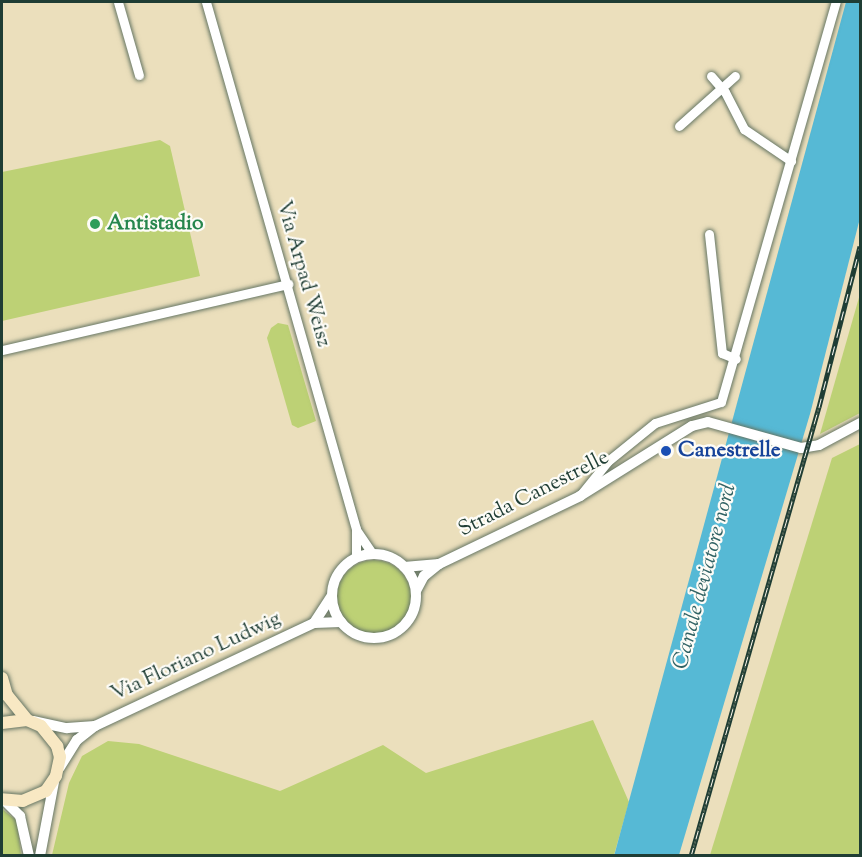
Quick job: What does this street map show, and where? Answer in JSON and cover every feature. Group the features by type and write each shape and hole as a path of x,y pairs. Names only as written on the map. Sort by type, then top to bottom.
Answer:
{"main road":[{"path":"2,678 8,695 30,720 50,734 57,746 59,770 54,782 35,798 3,800"},
{"path":"2,723 30,720"}],"street":[{"path":"118,2 139,75"},
{"name":"Via Arpad Weisz","path":"206,2 356,529 356,557"},
{"path":"580,496 608,461 655,423 721,402 736,358 836,2"},
{"path":"711,76 744,129 791,161"},
{"path":"679,126 735,76"},
{"path":"709,234 722,353 736,358"},
{"path":"2,350 288,284"},
{"name":"Strada Canestrelle","path":"416,591 424,576 439,564 580,496 676,434 708,422 801,448 819,445 861,423"},
{"path":"356,529 372,553"},
{"path":"372,553 394,559 404,567 416,591 413,613 406,624 387,636 367,638 340,622 332,597 336,576 356,557 372,553"},
{"name":"Strada Canestrelle","path":"404,567 439,564"},
{"name":"Via Floriano Ludwig","path":"314,623 332,597"},
{"name":"Via Floriano Ludwig","path":"95,726 314,623 340,622"},
{"path":"30,720 67,728 95,726"},
{"path":"59,770 77,740 95,726"},
{"path":"40,855 54,782"},
{"path":"3,800 20,816 29,855"}],"green space":[{"name":"Antistadio","path":"160,140 170,146 200,276 2,321 2,172"},
{"path":"860,294 860,413 820,434"},
{"path":"278,323 288,325 316,421 298,428 292,425 267,338 271,328"},
{"path":"860,444 860,855 710,855 832,458"},
{"path":"374,560 395,566 405,576 411,597 405,618 395,628 374,634 353,628 343,618 337,597 343,576 353,566"},
{"path":"593,720 629,802 614,855 52,855 69,783 82,756 108,741 139,744 280,791 383,745 426,773"},
{"path":"2,809 17,821 21,855 2,855"}],"water":[{"name":"Canale deviatore nord","path":"846,2 860,2 860,218 810,414 679,855 614,856"}],"railway":[{"path":"691,856 819,407 860,246"}],"place":[{"name":"Antistadio","path":"95,224"},
{"name":"Canestrelle","path":"666,451"}]}
